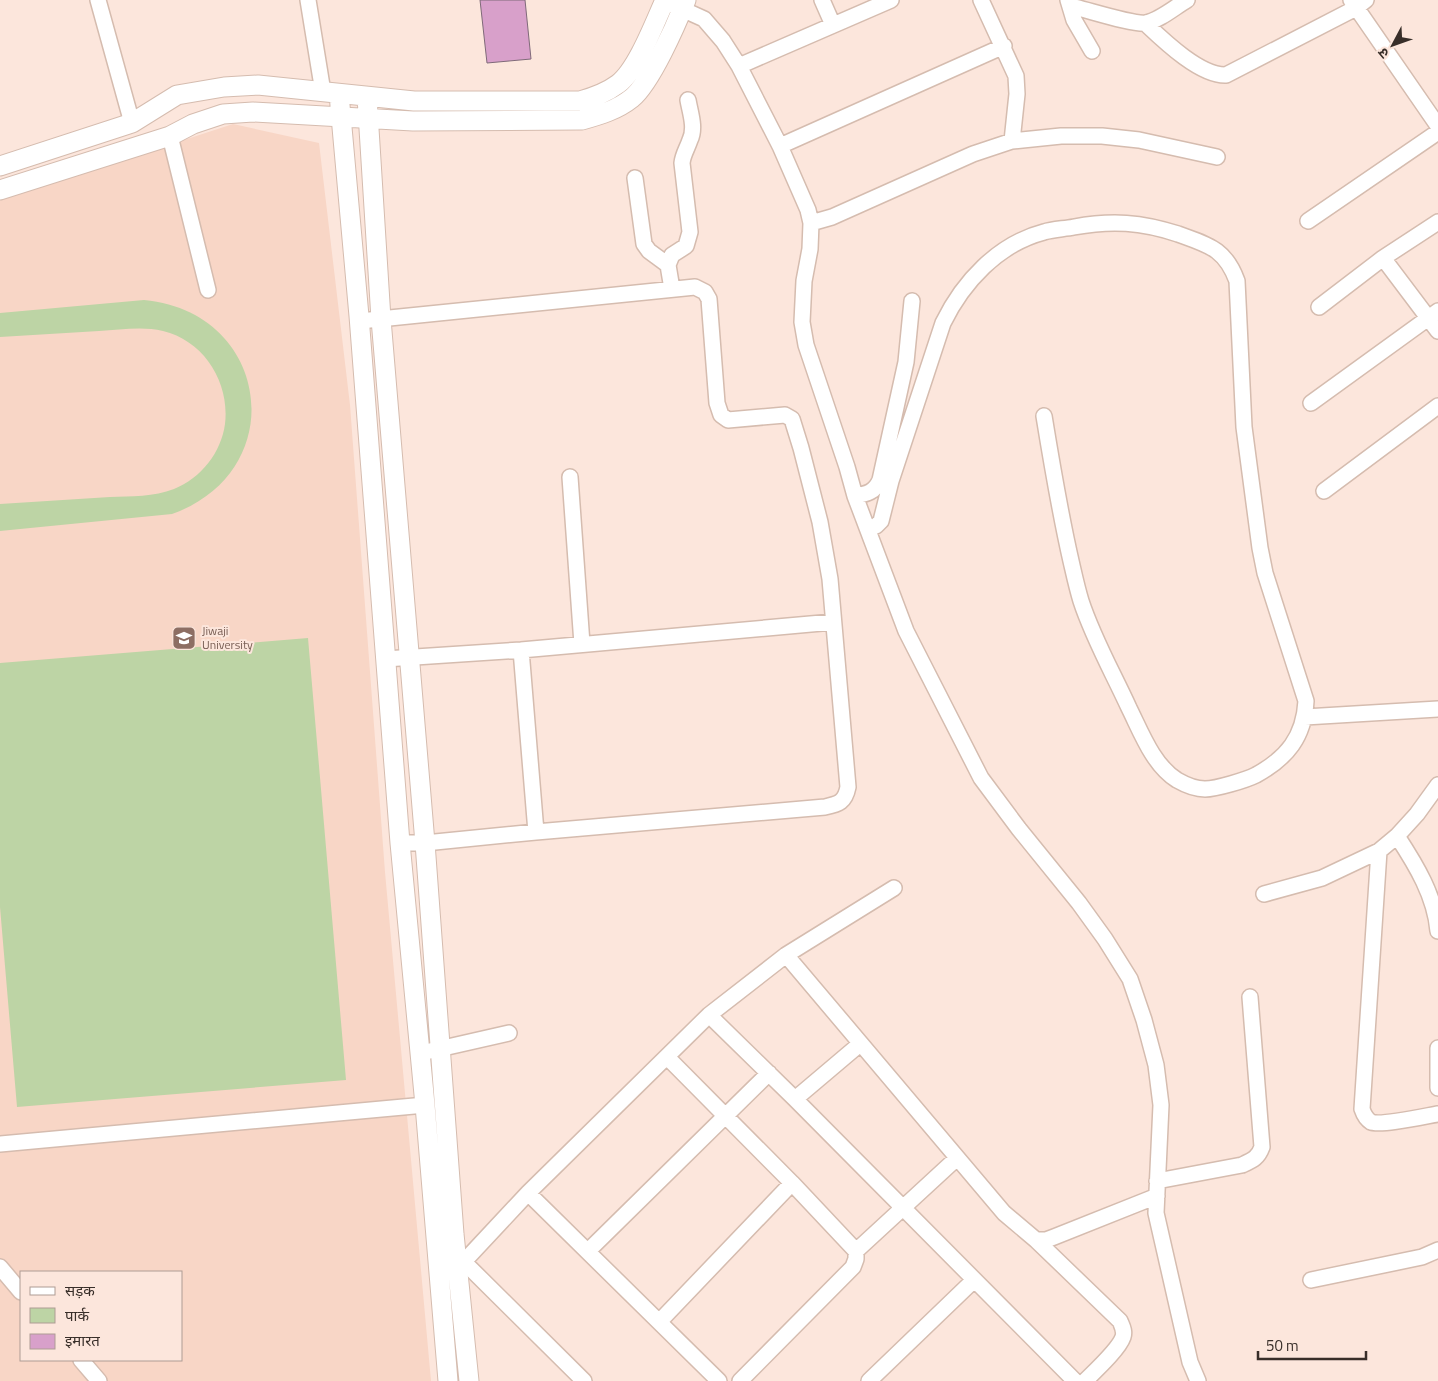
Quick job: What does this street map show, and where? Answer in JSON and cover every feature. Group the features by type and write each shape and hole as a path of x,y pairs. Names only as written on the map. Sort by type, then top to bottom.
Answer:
{"main road":[{"path":"0,166 132,123 177,95 224,87 258,85 414,102 580,101 602,95 620,83 633,67 665,1"},
{"path":"0,190 170,136 194,124 223,114 253,112 413,121 582,120 610,113 633,98 650,77 684,4"},
{"path":"331,93 341,116 360,321 400,843 425,1105 448,1381"},
{"path":"367,97 381,319 440,1050 461,1266 469,1381"}],"street":[{"path":"98,0 132,123"},
{"path":"308,0 331,93"},
{"path":"822,0 833,26"},
{"path":"739,66 891,0"},
{"path":"1069,3 1134,22 1145,23 1187,0"},
{"path":"665,1 684,4 704,19 723,40 739,66 780,146 808,210 811,223 810,249 804,281 802,322 806,345 855,496 906,630 981,778 1105,939 1130,979 1144,1020 1156,1065 1160,1105 1156,1213 1190,1362 1198,1381"},
{"path":"987,2 1016,76 1017,94 1012,141"},
{"path":"1069,3 1074,20 1092,50"},
{"path":"1145,23 1178,53 1218,75 1226,75 1358,3 1438,126"},
{"path":"780,146 1004,46"},
{"path":"672,289 668,266 672,255 686,246 690,232 682,163 683,154 690,140 693,127 688,100"},
{"path":"1308,221 1438,132"},
{"path":"170,136 208,290"},
{"path":"811,223 832,217 974,154 1012,141 1061,136 1102,136 1139,140 1217,157"},
{"path":"635,178 644,244 649,251 668,266"},
{"path":"867,528 876,526 881,521 891,481 943,324 952,306 983,266 1002,252 1043,232 1098,223 1126,222 1155,226 1215,249 1232,267 1237,281 1244,427 1260,548 1265,573 1306,701 1305,718 1299,735 1285,754 1266,769 1247,780 1206,789 1191,786 1176,779 1157,761 1143,737 1093,632 1081,600 1062,522 1044,416"},
{"path":"1319,307 1383,258 1438,222"},
{"path":"1383,258 1433,315 1438,331"},
{"path":"360,321 695,287 705,292 709,299 717,403 721,415 728,420 786,415 792,419 802,448 820,522 830,579 848,787 846,798 840,804 825,807 424,843 400,843"},
{"path":"855,496 872,492 878,486 880,480 906,362 912,301"},
{"path":"1311,403 1433,315"},
{"path":"1324,491 1438,406"},
{"path":"570,476 582,644"},
{"path":"385,659 521,650 833,622"},
{"path":"521,650 536,832"},
{"path":"1305,718 1438,709"},
{"path":"1264,894 1322,878 1380,852 1398,836 1438,785"},
{"path":"1398,836 1427,885 1437,920 1438,931"},
{"path":"1380,852 1362,1109 1365,1117 1372,1123 1438,1114"},
{"path":"584,1381 461,1266 528,1193 709,1015 786,955 894,888"},
{"path":"786,955 1004,1213 1036,1240 1120,1321 1123,1336 1116,1347 1085,1381"},
{"path":"1157,1181 1242,1165 1254,1160 1259,1155 1262,1146 1250,997"},
{"path":"709,1015 796,1099 1075,1381"},
{"path":"420,1053 509,1033"},
{"path":"796,1099 860,1044"},
{"path":"1438,1048 1438,1088"},
{"path":"667,1057 792,1183 856,1251 853,1267 740,1381"},
{"path":"588,1251 769,1073"},
{"path":"0,1144 425,1105"},
{"path":"856,1251 957,1158"},
{"path":"660,1321 792,1183"},
{"path":"528,1193 719,1381"},
{"path":"1036,1240 1046,1240 1156,1196"},
{"path":"1311,1280 1422,1257 1438,1250"},
{"path":"0,1267 20,1291"},
{"path":"869,1381 974,1280"},
{"path":"82,1361 99,1381"}],"shaded area":[{"name":"Jiwaji University","path":"233,124 319,143 350,405 385,872 431,1381 0,1381 0,200"}],"green space":[{"path":"144,300 187,311 219,332 240,362 251,395 249,431 236,464 210,493 172,514 0,531 0,504 142,496 159,493 174,489 193,478 214,454 223,435 225,424 223,393 211,366 202,354 178,336 163,331 139,329 0,337 0,313"},
{"path":"308,638 346,1080 17,1107 0,907 0,663"}],"building":[{"path":"480,0 525,0 531,59 487,63"}],"place":[{"name":"Jiwaji University","path":"184,638"}]}
